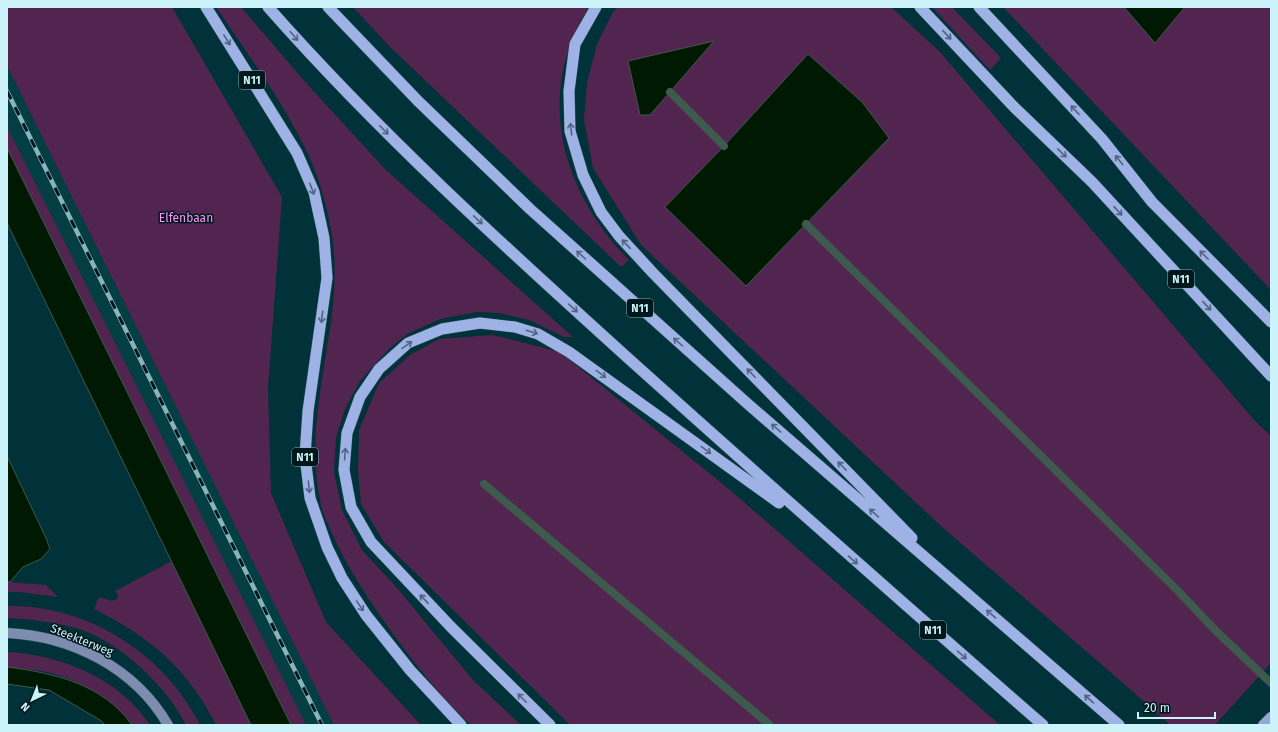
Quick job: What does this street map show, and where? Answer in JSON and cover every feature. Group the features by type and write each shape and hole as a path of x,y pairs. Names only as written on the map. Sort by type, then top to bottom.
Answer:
{"highway":[{"name":"N11","path":"206,7 297,153 314,192 324,238 327,278 308,411 305,456 310,498 327,547 342,578 366,615 410,670 461,725"},
{"name":"N11","path":"268,7 321,67 403,149 541,280 824,534 1043,725"},
{"name":"N11","path":"328,7 418,101 530,209 748,405 1119,725"},
{"name":"N11","path":"596,7 576,44 569,91 570,131 583,175 601,212 619,236 653,273 967,594"},
{"name":"N11","path":"920,7 1014,107 1092,182 1271,376"},
{"path":"979,7 1102,139 1152,202 1271,322"},
{"name":"N11","path":"550,725 451,627 371,542 351,507 344,470 347,433 360,398 379,369 408,343 442,329 480,323 515,327 538,334 569,352 824,534"}],"main road":[{"name":"Steekterweg","path":"7,633 32,634 62,643 101,659 132,680 157,705 168,725"},
{"path":"1263,725 1271,717"}],"shaded area":[{"path":"1124,7 1185,7 1155,43"},
{"path":"714,41 650,115 640,115 628,61"},
{"path":"808,54 862,102 889,138 746,286 665,207 724,146"},
{"path":"7,66 334,725 306,725 7,127"},
{"path":"7,148 291,725 251,725 7,223"},
{"path":"7,456 50,549 41,559 23,567 10,582 7,582"},
{"path":"7,667 60,677 92,690 107,699 132,725 105,725 100,720 49,690 7,684"}],"green space":[{"name":"Elfenbaan","path":"7,7 172,7 282,197 268,388 271,493 326,622 421,725 334,725 7,66"},
{"path":"216,7 241,7 307,84 386,170 573,337 564,337 529,320 499,313 477,312 440,319 407,334 388,350 360,381 345,409 336,438 334,472 342,510 362,550 398,589 473,680 521,725 471,725 453,708 420,670 377,611 351,570 326,519 321,505 317,481 315,445 318,409 333,305 335,263 328,217 322,192 314,169 295,128 262,75"},
{"path":"353,7 589,7 572,40 562,73 560,107 563,140 572,172 586,203 606,233 629,260 621,267 389,46"},
{"path":"618,7 891,7 940,52 1254,420 1271,436 1271,663 1215,725 1170,725 942,527 641,245 593,168 584,120 587,83 597,44 613,12"},
{"path":"932,7 952,7 1001,58 990,70"},
{"path":"1003,7 1124,7 1155,42 1185,7 1271,7 1271,290"},
{"path":"7,127 306,725 291,725 7,148"},
{"path":"493,335 560,352 730,490 1000,725 570,725 384,542 361,504 358,471 359,430 379,383 410,355 439,339"},
{"path":"172,561 251,725 216,725 193,687 166,656 133,631 94,609 99,597 112,601 117,599 118,595 115,591"},
{"path":"7,582 46,585 58,597 7,592"},
{"path":"7,606 37,608 66,614 94,624 120,638 145,656 166,676 185,699 200,725 186,725 177,710 154,680 140,666 109,643 92,634 68,626 42,621 7,618"},
{"path":"7,652 48,658 87,672 122,694 137,708 150,725 132,725 115,706 105,698 83,685 59,675 42,671 7,667"}],"waterway":[{"path":"670,92 724,146"},
{"path":"806,224 1179,592 1215,630 1271,683"},
{"path":"484,484 770,725"}],"railway":[{"path":"7,91 322,725"}]}
